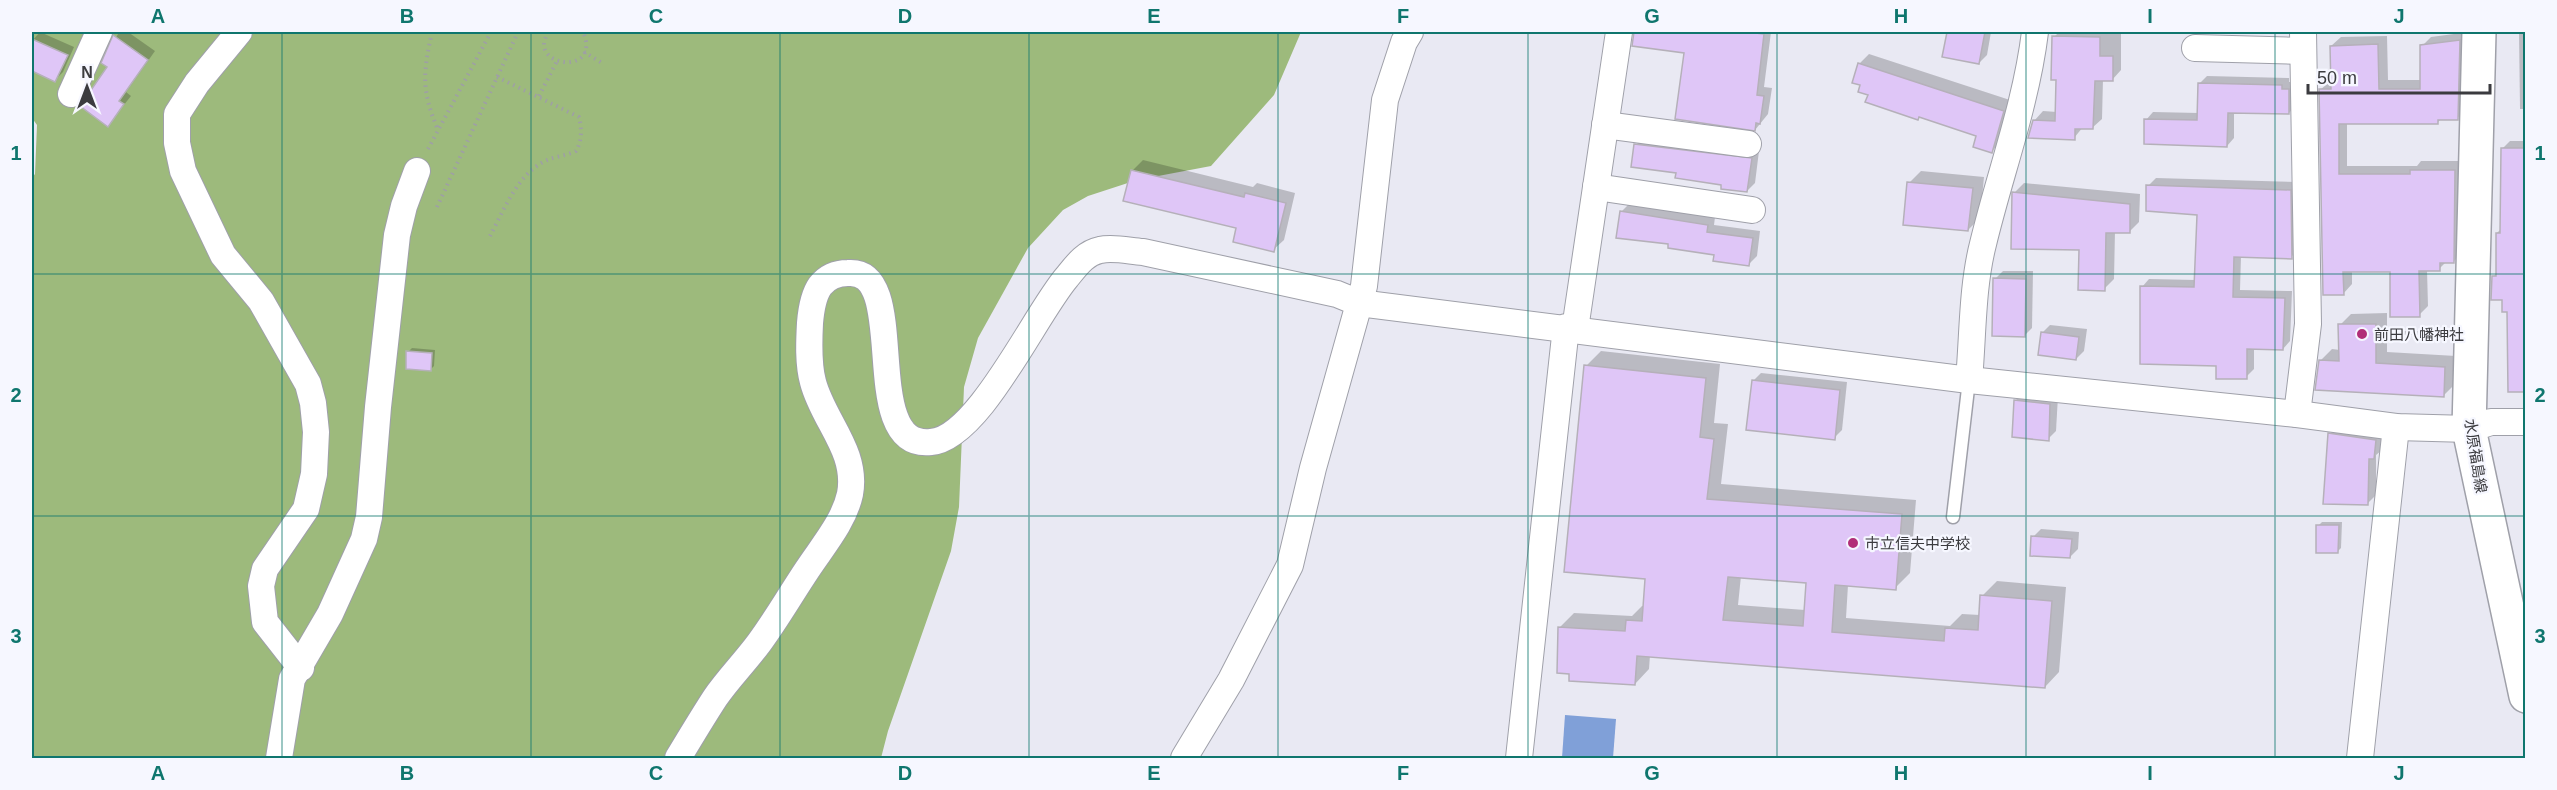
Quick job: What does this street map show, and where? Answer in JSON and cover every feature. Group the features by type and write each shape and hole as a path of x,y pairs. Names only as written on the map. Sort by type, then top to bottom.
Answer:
{"main road":[{"name":"水原福島線","path":"2479,32 2469,429 2526,696"}],"street":[{"path":"71,94 99,32"},
{"path":"239,32 197,83 177,114 177,143 183,171 223,255 261,302 308,384 313,403 316,432 314,474 306,509 265,569 261,586 265,622 301,668"},
{"path":"1185,759 1231,680 1290,564 1312,468 1364,286 1385,100 1404,42 1410,32"},
{"path":"1520,759 1570,328 1596,187 1619,32"},
{"path":"1969,380 1983,244 2021,108 2032,59 2035,32"},
{"path":"2195,48 2303,41 2308,324 2296,414"},
{"path":"1605,125 1748,144"},
{"path":"279,759 292,679 301,668 330,614 364,539 369,517 378,407 397,236 404,206 417,171"},
{"path":"1596,187 1752,210"},
{"path":"678,759 717,696 760,642 836,526 850,495 847,454 813,384 811,368 811,312 817,289 825,280 837,273 853,272 868,278 878,296 886,369 898,423 910,439 923,443 936,442 959,430 974,414 999,382 1059,285 1083,258 1099,250 1118,249 1143,252 1337,294 1359,303 1969,380 2296,414 2396,427 2469,429 2491,422 2526,422"},
{"path":"2360,759 2396,427"}],"lane":[{"path":"1953,518 1969,380"}],"path":[{"path":"432,32 424,84 430,111 438,131"},
{"path":"417,171 491,32"},
{"path":"437,207 518,32"},
{"path":"539,32 548,34 545,45 548,54 557,61 572,63 584,52 586,41 583,32"},
{"path":"584,52 602,63"},
{"path":"539,96 557,61"},
{"path":"490,236 510,198 529,172 544,161 576,151 580,145 579,117 497,77"},
{"path":"2386,333 2471,334"}],"green space":[{"path":"32,32 1301,32 1274,95 1211,166 1137,180 1088,196 1063,210 1028,248 978,338 964,387 959,507 951,551 888,731 881,758 32,758 32,178 35,174 37,125 32,118"}],"water":[{"path":"1565,715 1616,719 1613,758 1562,758"}],"building":[{"path":"1634,32 1764,34 1757,95 1764,96 1760,124 1756,123 1755,131 1675,119 1684,53 1632,46"},
{"path":"1947,32 1985,32 1979,64 1942,57"},
{"path":"113,35 148,60 119,101 124,104 108,127 80,106 107,67 101,63"},
{"path":"2052,36 2100,37 2100,56 2113,56 2113,81 2095,81 2093,129 2075,129 2075,140 2028,138 2033,120 2055,121 2056,80 2051,80"},
{"path":"32,39 68,55 55,82 32,71"},
{"path":"2460,40 2458,120 2438,120 2438,124 2339,124 2339,174 2410,174 2410,170 2455,170 2454,263 2440,263 2440,271 2419,271 2420,317 2390,317 2390,272 2343,272 2344,295 2323,295 2319,89 2331,89 2330,46 2378,44 2379,89 2420,89 2420,45"},
{"path":"1858,63 2004,111 1992,153 1973,147 1976,136 1865,102 1868,95 1858,92 1860,85 1852,83"},
{"path":"2198,83 2282,85 2282,89 2289,89 2289,114 2228,113 2227,147 2144,144 2144,119 2197,120"},
{"path":"1634,144 1752,158 1747,192 1721,189 1721,185 1675,178 1676,173 1631,167"},
{"path":"2501,148 2526,148 2526,392 2508,392 2507,312 2502,312 2502,300 2491,300 2492,276 2496,276 2496,233 2500,233"},
{"path":"1131,170 1244,197 1245,193 1286,203 1274,252 1233,242 1236,228 1123,201"},
{"path":"1907,182 1973,188 1968,231 1903,225"},
{"path":"2146,185 2291,190 2292,259 2234,257 2233,297 2285,298 2283,350 2247,349 2247,379 2216,379 2216,366 2140,364 2140,286 2194,287 2197,215 2146,211"},
{"path":"2012,192 2130,204 2130,233 2106,233 2105,291 2078,290 2079,250 2011,249"},
{"path":"1620,211 1708,225 1707,232 1753,238 1749,266 1713,261 1714,255 1668,248 1668,244 1616,238"},
{"path":"1993,278 2026,279 2025,337 1992,336"},
{"path":"2338,324 2376,324 2376,363 2445,367 2444,397 2315,390 2319,360 2339,361"},
{"path":"2041,332 2079,337 2076,360 2038,355"},
{"path":"406,351 432,353 431,371 406,369"},
{"path":"1584,365 1706,378 1700,437 1714,439 1707,499 1902,514 1896,590 1835,585 1832,632 1944,641 1945,628 1978,630 1980,595 2052,601 2045,688 1637,656 1635,685 1569,681 1569,674 1557,673 1558,627 1625,631 1626,620 1642,621 1645,579 1564,572","holes":["1728,577 1806,583 1803,626 1723,620"]},
{"path":"1752,380 1840,390 1835,440 1746,430"},
{"path":"2014,400 2050,404 2049,441 2012,437"},
{"path":"2328,433 2376,440 2374,459 2369,459 2368,505 2323,504"},
{"path":"2316,525 2339,525 2338,553 2316,553"},
{"path":"2031,536 2072,539 2070,558 2030,556"}],"place":[{"name":"前田八幡神社","path":"2362,334"},
{"name":"市立信夫中学校","path":"1853,543"}]}
